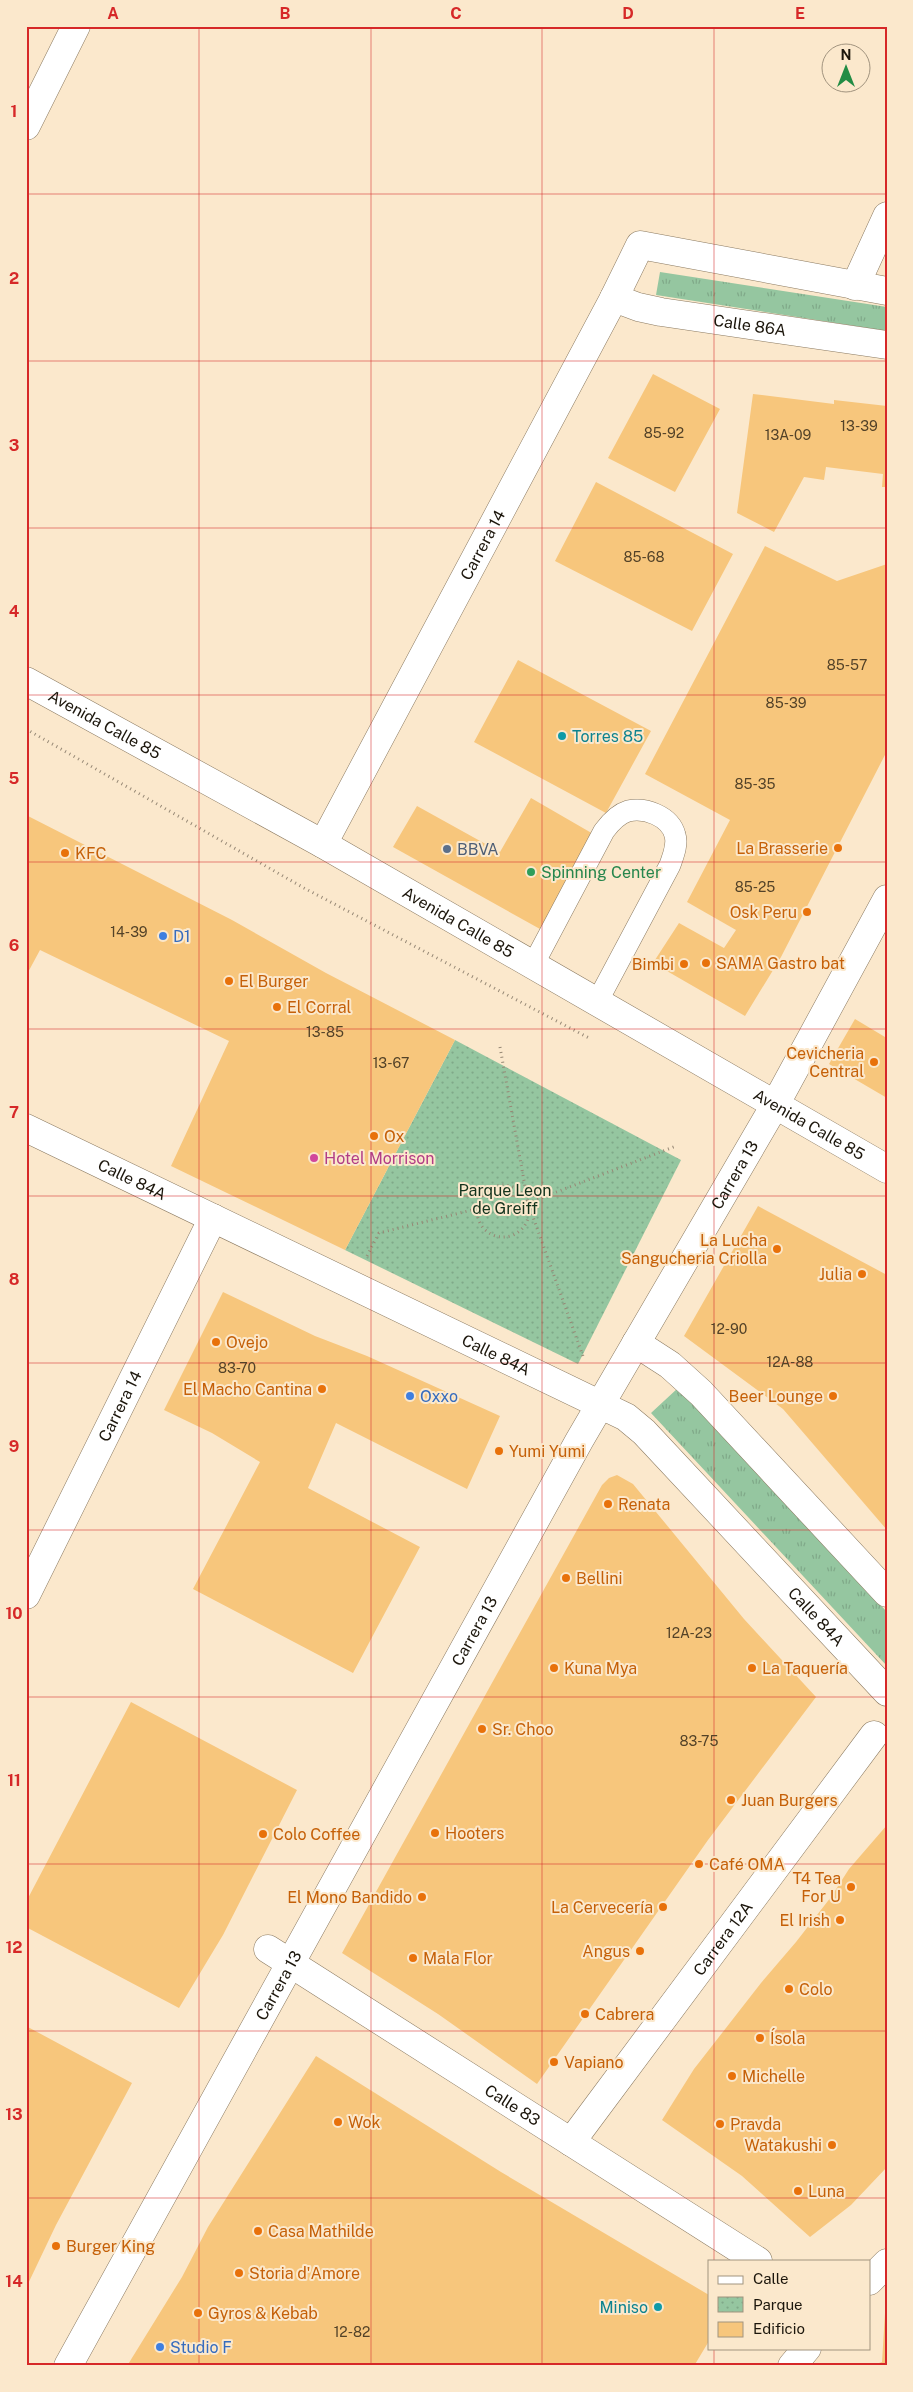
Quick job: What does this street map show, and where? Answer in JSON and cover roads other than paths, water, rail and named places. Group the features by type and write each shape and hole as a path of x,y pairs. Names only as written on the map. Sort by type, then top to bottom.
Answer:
{"street":[{"path":"26,126 76,26"},
{"path":"887,216 855,286 887,291"},
{"name":"Carrera 14","path":"323,844 614,298 640,245 855,286"},
{"name":"Calle 86A","path":"614,298 638,307 661,312 887,345"},
{"name":"Avenida Calle 85","path":"26,681 323,844 887,1169"},
{"name":"Carrera 13","path":"68,2366 279,1955 775,1105 887,899"},
{"name":"Calle 84A","path":"26,1128 626,1417 644,1432 887,1692"},
{"name":"Carrera 14","path":"26,1595 213,1218"},
{"path":"636,1343 670,1365 701,1393 887,1593"},
{"name":"Carrera 12A","path":"571,2142 874,1735"},
{"name":"Calle 83","path":"279,1955 756,2260"},
{"path":"870,2279 887,2263"},
{"path":"792,2366 805,2350"}],"lane":[{"path":"533,965 604,830 627,811 657,814 668,823 675,835 675,851 670,865 597,1002"}],"place":[{"name":"Torres 85","path":"562,736"},
{"name":"La Brasserie","path":"838,848"},
{"name":"BBVA","path":"447,849"},
{"name":"KFC","path":"65,853"},
{"name":"Spinning Center","path":"531,872"},
{"name":"Osk Peru","path":"807,912"},
{"name":"D1","path":"163,936"},
{"name":"SAMA Gastro bat","path":"706,963"},
{"name":"Bimbi","path":"684,964"},
{"name":"El Burger","path":"229,981"},
{"name":"El Corral","path":"277,1007"},
{"name":"Cevicheria Central","path":"874,1062"},
{"name":"Ox","path":"374,1136"},
{"name":"Hotel Morrison","path":"314,1158"},
{"name":"La Lucha Sangucheria Criolla","path":"777,1249"},
{"name":"Julia","path":"862,1274"},
{"name":"Ovejo","path":"216,1342"},
{"name":"El Macho Cantina","path":"322,1389"},
{"name":"Oxxo","path":"410,1396"},
{"name":"Beer Lounge","path":"833,1396"},
{"name":"Yumi Yumi","path":"499,1451"},
{"name":"Renata","path":"608,1504"},
{"name":"Bellini","path":"566,1578"},
{"name":"Kuna Mya","path":"554,1668"},
{"name":"La Taquería","path":"752,1668"},
{"name":"Sr. Choo","path":"482,1729"},
{"name":"Juan Burgers","path":"731,1800"},
{"name":"Hooters","path":"435,1833"},
{"name":"Colo Coffee","path":"263,1834"},
{"name":"Café OMA","path":"699,1864"},
{"name":"T4 Tea For U","path":"851,1887"},
{"name":"El Mono Bandido","path":"422,1897"},
{"name":"La Cervecería","path":"663,1907"},
{"name":"El Irish","path":"840,1920"},
{"name":"Angus","path":"640,1951"},
{"name":"Mala Flor","path":"413,1958"},
{"name":"Colo","path":"789,1989"},
{"name":"Cabrera","path":"585,2014"},
{"name":"Ísola","path":"760,2038"},
{"name":"Vapiano","path":"554,2062"},
{"name":"Michelle","path":"732,2076"},
{"name":"Wok","path":"338,2122"},
{"name":"Pravda","path":"720,2124"},
{"name":"Watakushi","path":"832,2145"},
{"name":"Luna","path":"798,2191"},
{"name":"Casa Mathilde","path":"258,2231"},
{"name":"Burger King","path":"56,2246"},
{"name":"Storia d'Amore","path":"239,2273"},
{"name":"Miniso","path":"658,2307"},
{"name":"Gyros & Kebab","path":"198,2313"},
{"name":"Studio F","path":"160,2347"}],"park label":[{"name":"Parque Leon de Greiff","path":"505,1199"}]}
